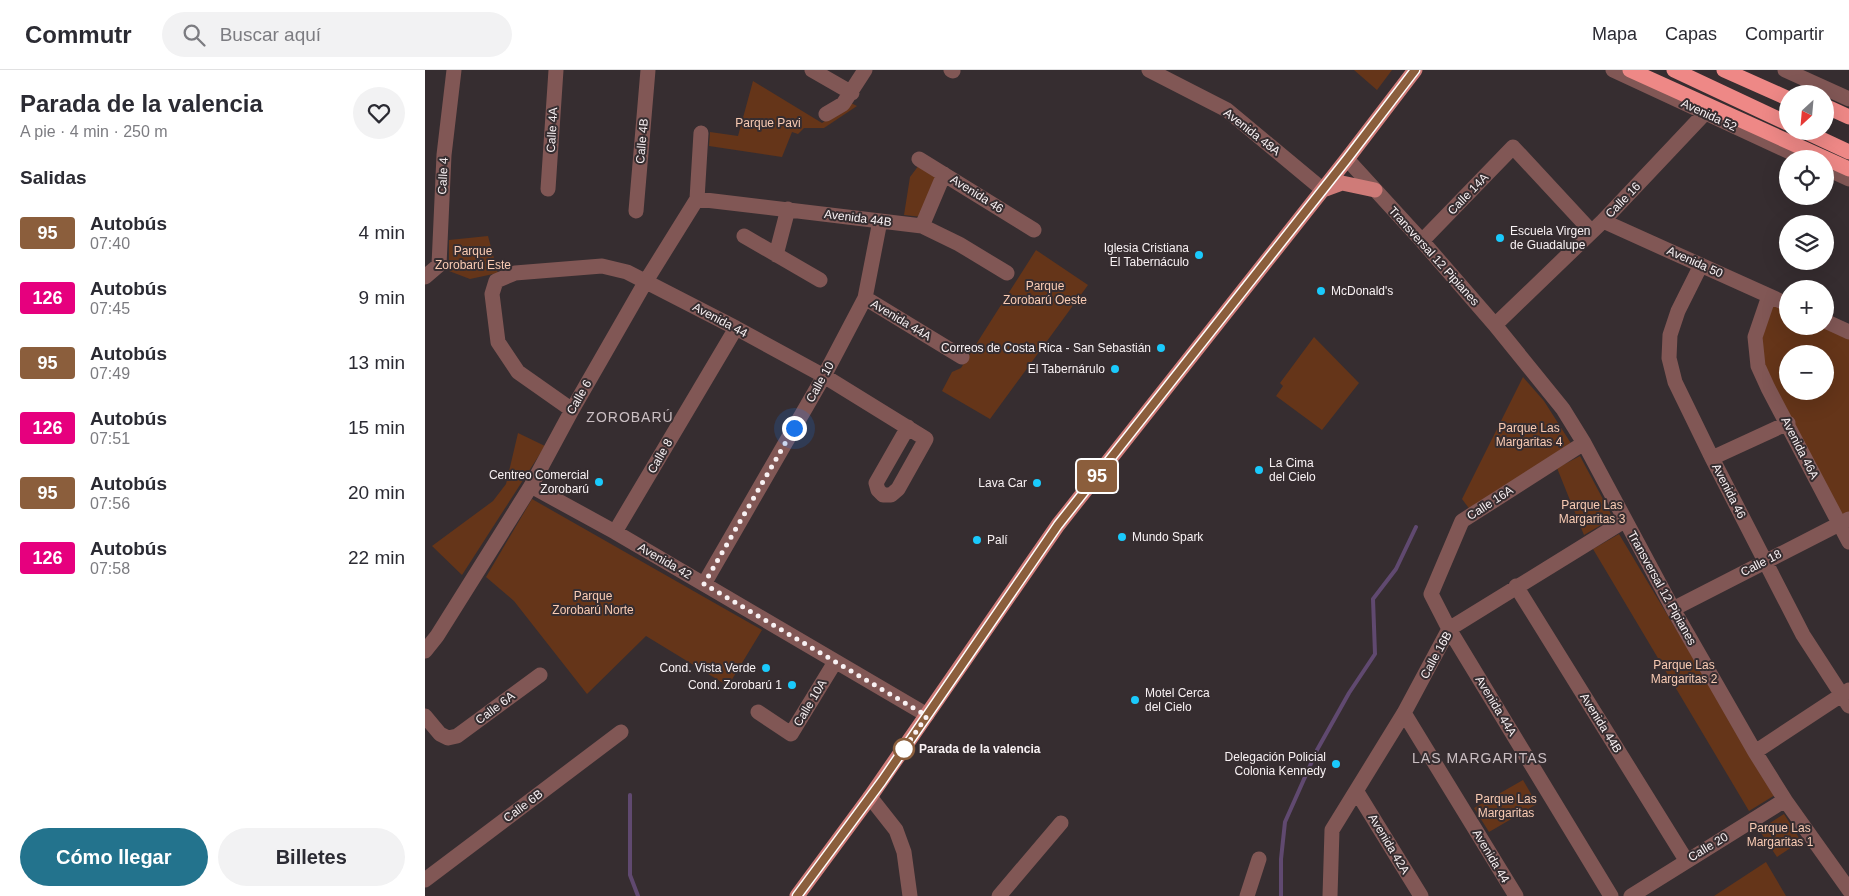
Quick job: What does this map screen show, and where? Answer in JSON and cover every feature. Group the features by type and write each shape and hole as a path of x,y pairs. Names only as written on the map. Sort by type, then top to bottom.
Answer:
{"highway":[{"path":"1629,70 1849,169"},
{"path":"1674,70 1779,119"},
{"path":"1724,70 1779,94"},
{"path":"1749,70 1780,85"},
{"path":"1834,110 1849,118"},
{"path":"1834,119 1849,125"},
{"path":"1823,140 1849,152"}],"main road":[{"path":"797,896 927,716 1058,525 1405,85 1414,70"},
{"path":"1321,191 1342,183 1375,190"}],"street":[{"name":"Calle 4","path":"425,277 439,265 444,155 454,70"},
{"name":"Calle 4A","path":"548,190 556,70"},
{"name":"Calle 4B","path":"636,212 648,70"},
{"path":"812,70 852,93"},
{"path":"826,114 843,104 852,93 865,70"},
{"name":"Avenida 48A","path":"1149,70 1227,110 1321,191"},
{"name":"Avenida 52","path":"1613,70 1785,150"},
{"path":"1785,70 1849,99"},
{"name":"Calle 16","path":"1495,325 1597,226 1705,113"},
{"name":"Calle 6","path":"425,650 437,636 531,486 572,410 646,282 697,199 701,133"},
{"name":"Avenida 50","path":"1513,147 1597,226 1701,265 1779,300"},
{"name":"Calle 14A","path":"1422,241 1513,147"},
{"name":"Avenida 46","path":"919,159 1034,230"},
{"name":"Transversal 12 Pipianes","path":"1347,159 1495,325 1557,401 1584,443 1673,609 1755,752 1785,800 1848,887"},
{"path":"1834,172 1849,179"},
{"path":"922,226 944,174"},
{"name":"Avenida 44B","path":"697,199 922,226 959,244 1007,273"},
{"path":"775,255 788,210"},
{"name":"Calle 10","path":"704,584 824,376 865,298 880,221"},
{"path":"744,236 820,280"},
{"name":"Avenida 46","path":"1701,265 1678,311 1670,335 1669,358 1675,382 1803,635 1847,697"},
{"name":"Avenida 44","path":"572,410 518,372 498,342 492,294 496,281 515,273 602,266 627,272 824,376 908,427 926,439 898,489 891,495 883,495 878,490 876,482 908,427"},
{"name":"Avenida 46A","path":"1769,296 1755,337 1758,366 1768,388 1844,522 1849,542"},
{"name":"Avenida 44A","path":"865,298 962,357"},
{"path":"1834,325 1849,332"},
{"name":"Calle 8","path":"615,532 735,328"},
{"path":"1712,458 1788,423"},
{"name":"Calle 16A","path":"1432,591 1461,521 1584,443"},
{"name":"Avenida 42","path":"531,486 615,532 927,716"},
{"name":"Calle 16B","path":"1330,896 1332,832 1405,714 1449,629 1516,586 1625,521"},
{"name":"Calle 18","path":"1673,609 1764,561 1844,522"},
{"name":"Avenida 44B","path":"1516,586 1686,860"},
{"name":"Avenida 44A","path":"1432,591 1433,600 1449,629 1611,896"},
{"name":"Calle 10A","path":"757,712 791,734 835,662"},
{"name":"Calle 6A","path":"425,716 440,734 448,738 457,736 540,674"},
{"path":"1755,752 1847,697"},
{"name":"Avenida 44","path":"1405,714 1515,896"},
{"name":"Calle 6B","path":"425,880 621,732"},
{"name":"Avenida 42A","path":"1357,792 1421,896"},
{"path":"870,797 896,830 904,852 910,896"},
{"name":"Calle 20","path":"1631,896 1785,800"},
{"path":"999,896 1061,823"},
{"path":"1247,896 1259,859"}],"green space":[{"path":"1354,70 1392,70 1377,90"},
{"name":"Parque Pavi","path":"753,81 822,123 836,114 843,99 857,106 824,128 804,128 798,134 792,132 782,157 709,146 710,132 738,136"},
{"path":"919,165 938,176 922,217 904,215 910,177"},
{"name":"Parque Zorobarú Este","path":"488,236 498,273 470,279 449,271 449,240"},
{"name":"Parque Zorobarú Oeste","path":"1036,250 1088,285 990,419 942,391 952,372 961,368"},
{"path":"1769,296 1779,300 1779,335 1834,335 1834,328 1849,332 1849,519 1839,524 1768,388 1755,337"},
{"path":"1314,337 1359,383 1322,430 1276,396 1283,386 1280,383"},
{"name":"Parque Las Margaritas 4","path":"1523,377 1544,401 1572,445 1471,511 1462,499"},
{"path":"518,433 545,446 462,575 432,546 493,501 506,484"},
{"name":"Parque Las Margaritas 3","path":"1580,456 1613,518 1584,535 1557,468"},
{"name":"Parque Zorobarú Norte","path":"532,499 762,630 728,686 646,636 587,694 514,601 486,577"},
{"name":"Parque Las Margaritas 2","path":"1619,534 1775,795 1749,811 1593,549"},
{"name":"Parque Las Margaritas","path":"1523,780 1537,804 1489,832 1474,808"},
{"name":"Parque Las Margaritas 1","path":"1784,814 1801,841 1777,857 1759,830"},
{"path":"1766,862 1786,896 1714,896"}],"waterway":[{"path":"1281,896 1281,859 1285,822 1317,750 1349,693 1375,654 1373,599 1396,569 1416,527"},
{"path":"630,795 630,875 638,896"}],"bus line":[{"name":"95","path":"797,896 882,781 1058,525 1415,70"}],"place":[{"name":"Escuela Virgen de Guadalupe","path":"1500,238"},
{"name":"Iglesia Cristiana El Tabernáculo","path":"1199,255"},
{"name":"McDonald's","path":"1321,291"},
{"name":"Correos de Costa Rica - San Sebastián","path":"1161,348"},
{"name":"El Tabernárulo","path":"1115,369"},
{"name":"La Cima del Cielo","path":"1259,470"},
{"name":"Centreo Comercial Zorobarú","path":"599,482"},
{"name":"Lava Car","path":"1037,483"},
{"name":"Mundo Spark","path":"1122,537"},
{"name":"Palí","path":"977,540"},
{"name":"Cond. Vista Verde","path":"766,668"},
{"name":"Cond. Zorobarú 1","path":"792,685"},
{"name":"Motel Cerca del Cielo","path":"1135,700"},
{"name":"Parada de la valencia","path":"904,749"},
{"name":"Delegación Policial Colonia Kennedy","path":"1336,764"}],"district":[{"name":"ZOROBARÚ","path":"630,417"},
{"name":"LAS MARGARITAS","path":"1480,758"}],"route":[{"path":"794,428 704,584 927,716 904,749"}]}
